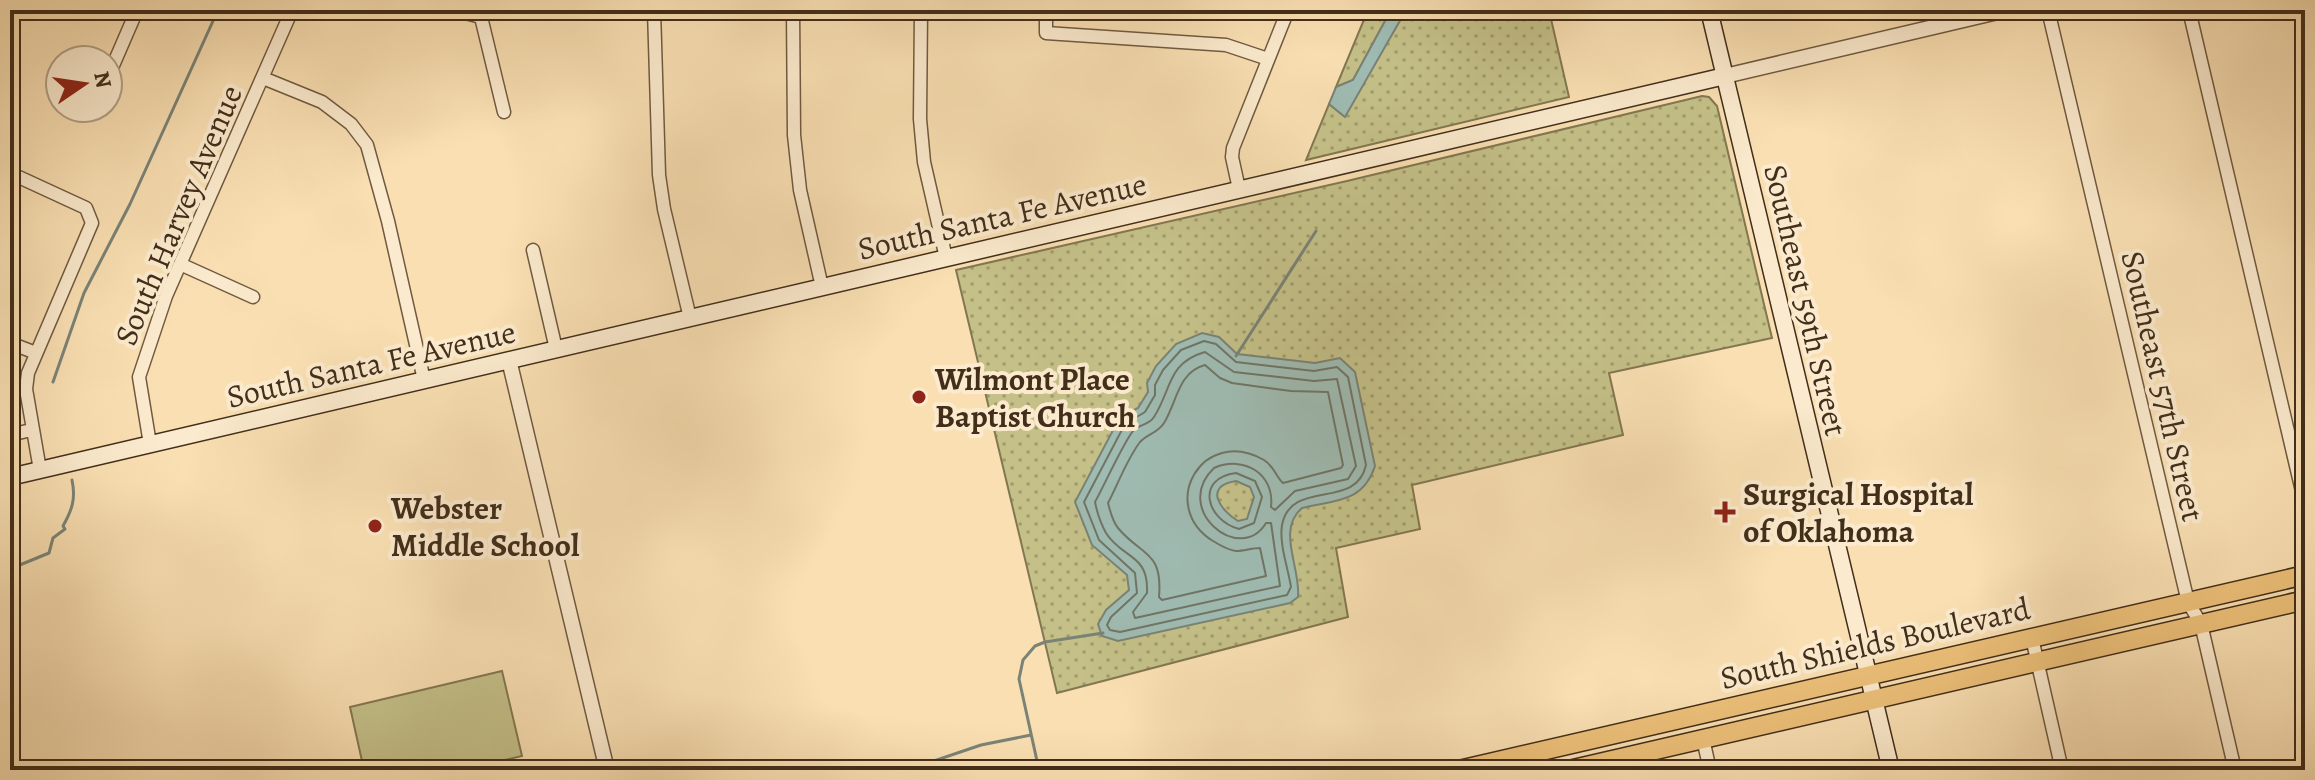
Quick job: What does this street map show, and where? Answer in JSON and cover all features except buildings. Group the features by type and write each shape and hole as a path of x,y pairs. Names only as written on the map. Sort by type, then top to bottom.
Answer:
{"main road":[{"name":"Southeast 59th Street","path":"1709,10 1891,770"},
{"name":"South Santa Fe Avenue","path":"10,477 1725,76"},
{"name":"South Shields Boulevard","path":"1459,770 2305,575"},
{"name":"South Shields Boulevard","path":"1568,770 2305,600"},
{"path":"1561,746 1568,770"}],"street":[{"path":"122,44 137,10"},
{"name":"South Harvey Avenue","path":"150,444 139,377 166,296 292,10"},
{"path":"453,10 487,13 504,112"},
{"path":"654,10 659,175 690,318"},
{"path":"793,10 795,149 800,190 822,287"},
{"path":"921,10 920,119 924,162 946,258"},
{"path":"1046,10 1046,33 1226,45 1268,59"},
{"path":"1239,189 1233,148 1288,10"},
{"name":"South Santa Fe Avenue","path":"1725,76 2006,10"},
{"name":"Southeast 57th Street","path":"2048,10 2188,602 2201,624 2235,770"},
{"path":"2189,10 2305,504"},
{"path":"263,78 322,102 351,124 367,145 388,221 424,380"},
{"path":"10,173 86,208 92,223 28,373 26,389 31,430 40,470"},
{"path":"533,250 556,349"},
{"path":"180,264 253,297"},
{"path":"10,343 36,353"},
{"path":"509,360 607,770"},
{"path":"10,435 31,430"},
{"path":"2032,638 2062,770"},
{"path":"1703,739 1710,770"}],"shaded area":[{"path":"1368,10 1391,10 1353,80 1336,87"},
{"path":"1406,10 1587,10 1551,19 1569,97 1306,160 1329,104 1344,116"},
{"path":"1702,96 1709,97 1717,106 1772,338 1609,373 1623,435 1412,485 1420,529 1336,548 1348,617 1057,693 956,270"},
{"path":"502,671 522,756 461,770 364,770 350,707"}],"water":[{"path":"1391,10 1406,10 1345,117 1329,104 1336,87 1353,80"},
{"path":"1202,333 1219,337 1237,354 1315,363 1340,358 1355,372 1375,466 1370,478 1355,493 1336,501 1302,508 1294,517 1290,538 1298,597 1290,603 1118,641 1102,636 1098,624 1106,610 1129,590 1127,575 1092,545 1075,502 1120,417 1138,408 1148,392 1147,383 1156,366 1176,344","holes":["1236,481 1250,487 1254,497 1247,519 1238,521 1225,511 1217,493 1226,484"]}],"waterway":[{"path":"53,382 84,293 130,204 218,10"},
{"path":"1236,356 1316,231"},
{"path":"10,569 49,553 53,538 65,529 63,526 73,499 72,480"},
{"path":"10,570 16,589 10,600"},
{"path":"1039,770 1019,679 1023,660 1035,646 1045,642 1103,633"},
{"path":"880,770 916,767 981,745 1031,735"}],"place":[{"name":"Wilmont Place Baptist Church","path":"919,397"},
{"name":"Surgical Hospital of Oklahoma","path":"1725,512"},
{"name":"Webster Middle School","path":"375,526"}]}
